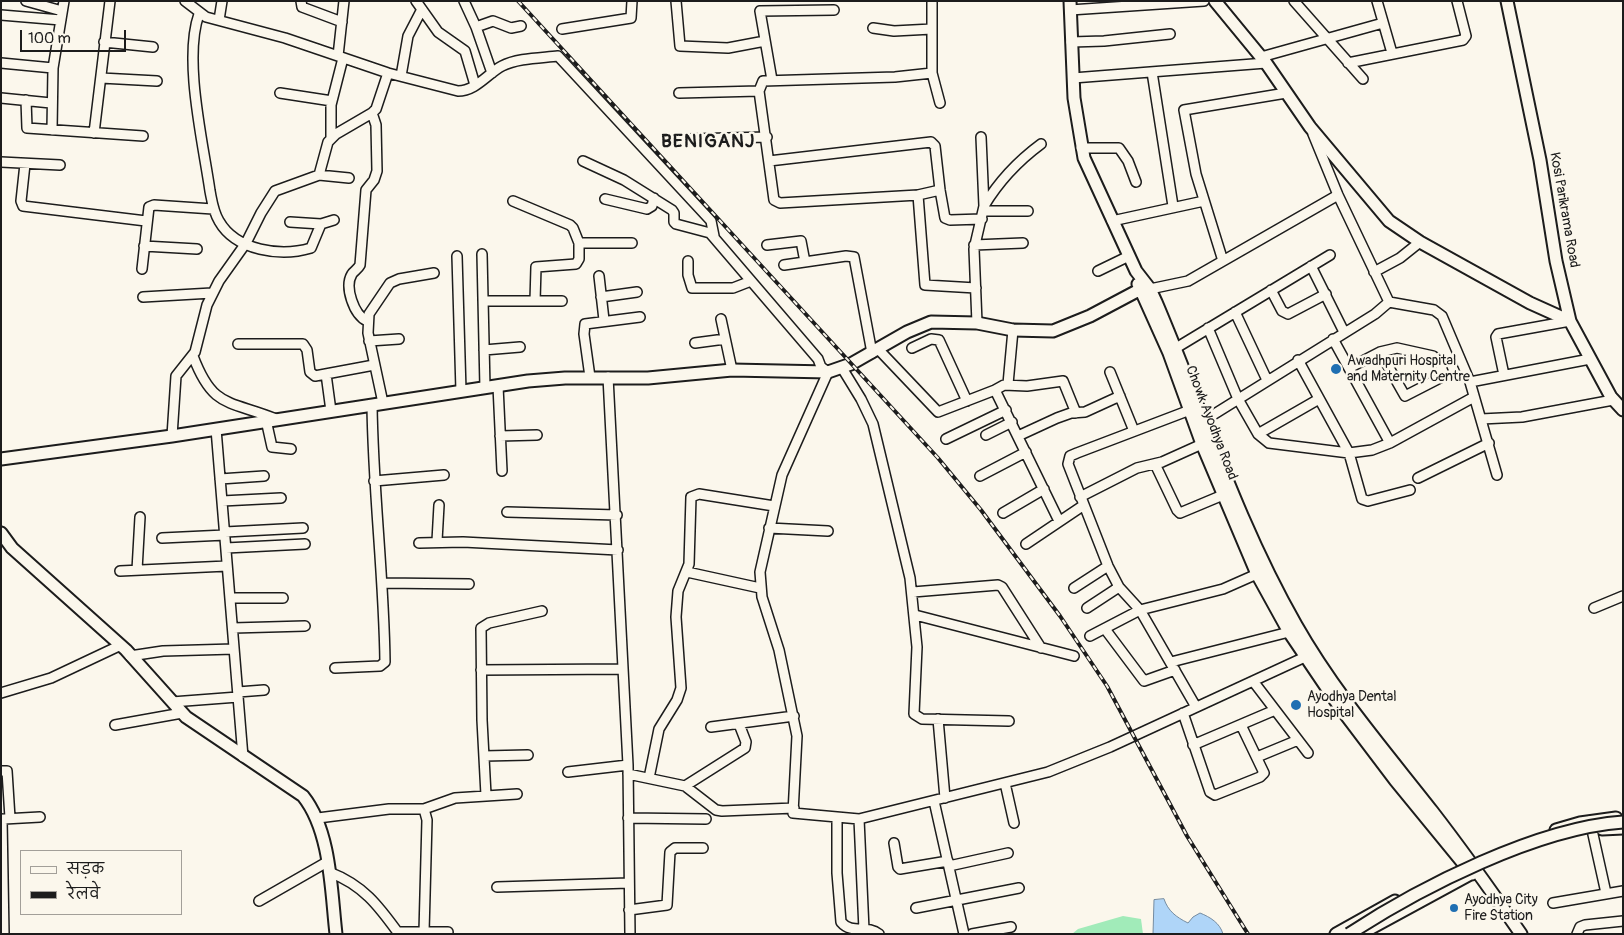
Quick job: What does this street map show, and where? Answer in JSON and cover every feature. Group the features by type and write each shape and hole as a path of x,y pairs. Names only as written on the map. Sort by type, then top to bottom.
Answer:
{"main road":[{"path":"1215,1 1264,60 1310,127 1389,221 1420,242 1530,303 1570,321"},
{"name":"Kosi Parikrama Road","path":"1507,1 1540,160 1556,261 1570,321 1613,400 1623,410"},
{"path":"1070,6 1076,120 1081,148 1090,176 1145,289 1172,350 1199,424 1272,581 1297,627 1330,677 1438,826"},
{"path":"1,459 172,436 498,386 590,377 648,378 732,370 828,372 842,368 875,352 907,332 931,322 977,323 1013,330 1042,332 1065,327 1145,289"},
{"name":"Chowk Ayodhya Road","path":"1172,350 1190,410 1199,424 1202,444 1257,574 1289,632"},
{"path":"1,533 12,548 121,646 182,713 243,757 303,796 318,818 328,867 336,934"},
{"path":"1289,632 1350,720 1438,826 1521,934"},
{"path":"1360,934 1512,845 1623,818"},
{"path":"1349,934 1431,888 1481,863 1528,844 1596,824 1623,822"},
{"path":"1591,825 1623,828"},
{"path":"1336,934 1375,910 1471,868"},
{"path":"1502,909 1517,934"}],"street":[{"path":"26,1 61,16"},
{"path":"52,130 53,68 64,1"},
{"path":"94,133 110,1"},
{"path":"185,1 200,14 285,38 388,73 458,91 465,91 475,86 509,63 558,56 711,221 714,236"},
{"path":"219,20 222,1"},
{"path":"301,1 302,7 342,22"},
{"path":"319,175 331,139 332,100 340,57 344,1"},
{"path":"416,1 438,32 465,50 475,86"},
{"path":"464,1 476,27 492,73"},
{"path":"562,29 631,18 632,1"},
{"path":"676,1 680,46 728,48 764,41"},
{"path":"932,1 932,73 940,103"},
{"path":"1070,6 1204,1"},
{"path":"1294,1 1363,79"},
{"path":"1377,1 1392,53"},
{"path":"1348,62 1463,40 1466,36 1456,1"},
{"path":"772,80 760,11 776,5 834,10"},
{"path":"401,76 408,36 422,11"},
{"path":"200,14 193,34 194,64 213,208 225,229 246,244 269,252 308,249 313,245 321,224"},
{"path":"1,15 61,16"},
{"path":"476,27 493,21 511,28 521,26"},
{"path":"1073,78 1264,60 1326,38 1383,23"},
{"path":"873,28 894,31 932,29"},
{"path":"1072,42 1104,42 1170,34"},
{"path":"104,42 153,47"},
{"path":"1,63 53,68"},
{"path":"1152,72 1173,206"},
{"path":"331,139 376,109 388,73"},
{"path":"932,73 895,77 772,80 763,82 760,92 776,202 918,196 940,190"},
{"path":"101,78 157,81"},
{"path":"679,93 760,92"},
{"path":"280,93 332,100"},
{"path":"1223,261 1204,201 1184,110 1286,93"},
{"path":"1,98 51,103"},
{"path":"26,100 27,128 143,136"},
{"path":"367,321 354,310 350,282 352,272 360,265 366,190 376,176 376,125 372,113"},
{"path":"1310,127 1338,194 1389,302"},
{"path":"689,139 767,137"},
{"path":"981,137 983,212"},
{"path":"769,161 931,142 935,146 940,190 946,218 950,220 983,212 1028,211"},
{"path":"977,323 974,245 983,212 998,186 1016,164 1041,144"},
{"path":"1081,148 1119,148 1128,161 1136,182"},
{"path":"1,162 60,165"},
{"path":"583,162 624,180 654,198 672,210 676,224 705,231 714,236 818,359 821,367 828,372 818,400 809,412 791,451 774,506 760,572 760,588 779,650 794,716 798,751 794,814 837,819 859,819 1048,772 1081,760 1306,657"},
{"path":"25,164 21,201 23,206 146,221"},
{"path":"172,436 176,376 193,356 212,293 246,244 261,213 275,191 319,175 349,178"},
{"path":"1145,289 1188,281 1338,194"},
{"path":"918,196 925,286 976,288"},
{"path":"604,199 647,209 652,206 654,198"},
{"path":"513,201 570,225 574,228 579,242 579,259 576,264 536,267 535,301"},
{"path":"1114,225 1173,206 1204,201"},
{"path":"142,269 146,221 150,207 213,208"},
{"path":"290,222 321,224 334,220"},
{"path":"767,245 801,241 805,262"},
{"path":"579,242 632,243"},
{"path":"1374,272 1400,258 1420,242"},
{"path":"974,245 1023,243"},
{"path":"144,246 197,249"},
{"path":"482,254 485,388"},
{"path":"784,265 851,255 854,257 875,352 936,411 942,411 1008,384 1027,386 1063,380 1076,413"},
{"path":"1172,350 1330,255"},
{"path":"458,256 461,392"},
{"path":"1098,271 1128,256"},
{"path":"688,261 688,275 692,288 733,288 751,282"},
{"path":"1311,266 1344,332"},
{"path":"335,668 383,666 385,662 383,583 374,481 377,404 374,365 367,321 374,304 390,283 399,279 434,273"},
{"path":"599,276 604,320"},
{"path":"1271,290 1282,311 1288,314 1326,294"},
{"path":"601,297 637,292"},
{"path":"143,297 212,293"},
{"path":"483,301 562,301"},
{"path":"1199,424 1298,360 1375,314 1389,302"},
{"path":"1389,302 1439,312 1470,382 1497,475"},
{"path":"1235,312 1267,380"},
{"path":"590,377 584,327 589,322 640,316"},
{"path":"721,319 732,370"},
{"path":"1504,375 1496,337 1498,334 1570,321"},
{"path":"1208,328 1238,399 1258,434 1269,443 1349,453 1372,450 1390,443 1474,397"},
{"path":"1008,384 1013,330"},
{"path":"369,341 400,339"},
{"path":"695,343 726,339"},
{"path":"912,348 931,339 939,340 967,401"},
{"path":"1334,339 1390,443"},
{"path":"238,344 303,344 312,374 326,374 374,365"},
{"path":"484,350 520,347"},
{"path":"1349,368 1380,352 1397,348 1433,356 1438,360 1444,374 1442,377 1405,396 1380,352"},
{"path":"193,356 208,388 222,400 271,420 272,447 292,449"},
{"path":"1298,360 1349,453 1360,495 1365,501 1410,490"},
{"path":"1470,382 1590,360"},
{"path":"842,368 861,399 872,424 913,592 917,647 912,709 916,717 1009,721"},
{"path":"1110,372 1134,431"},
{"path":"326,374 331,411"},
{"path":"608,377 628,769 630,934"},
{"path":"498,386 502,471"},
{"path":"995,390 1059,521"},
{"path":"1018,436 1057,418 1085,412 1120,396"},
{"path":"1258,434 1319,399"},
{"path":"1482,419 1522,417 1613,400"},
{"path":"946,439 1006,410"},
{"path":"1190,410 1070,456 1068,464 1108,566 1119,587 1140,610 1196,707"},
{"path":"986,435 1012,422"},
{"path":"216,429 243,757"},
{"path":"500,436 537,435"},
{"path":"1418,478 1489,443"},
{"path":"1026,544 1059,521 1082,501 1137,468 1155,464 1202,444"},
{"path":"980,476 1026,452"},
{"path":"1155,464 1176,510 1180,513 1225,499"},
{"path":"374,481 444,475"},
{"path":"220,479 264,476"},
{"path":"1003,513 1044,489"},
{"path":"649,778 659,729 680,692 676,617 680,582 687,572 691,497 700,494 774,506"},
{"path":"222,501 280,498"},
{"path":"437,541 439,505"},
{"path":"506,512 616,515"},
{"path":"137,570 140,518"},
{"path":"162,538 303,528"},
{"path":"769,528 828,532"},
{"path":"419,543 437,541 618,550"},
{"path":"226,548 305,544"},
{"path":"120,571 227,566"},
{"path":"1074,588 1108,566"},
{"path":"687,572 760,588"},
{"path":"1090,636 1140,610 1223,589 1257,574"},
{"path":"383,583 469,584"},
{"path":"913,592 998,585 1002,587 1041,648"},
{"path":"1087,608 1119,587"},
{"path":"1594,608 1623,596"},
{"path":"230,598 283,598"},
{"path":"486,795 481,628 484,624 542,611"},
{"path":"915,615 1074,656"},
{"path":"232,628 305,626"},
{"path":"1105,629 1144,681 1173,666 1289,632"},
{"path":"1,693 51,678 121,646"},
{"path":"130,656 164,651 234,650"},
{"path":"481,670 622,669"},
{"path":"1253,681 1308,753"},
{"path":"172,702 238,695 264,690"},
{"path":"1193,745 1275,710"},
{"path":"115,725 182,713"},
{"path":"1182,713 1210,792 1215,795 1262,775 1263,770 1241,724"},
{"path":"711,727 794,716"},
{"path":"938,719 945,798"},
{"path":"685,786 745,748 746,742 739,724"},
{"path":"1257,757 1298,740"},
{"path":"484,756 528,755"},
{"path":"568,772 628,769 649,778 685,786 716,810 722,811 794,808"},
{"path":"1,771 7,771 2,844 4,934"},
{"path":"1005,783 1014,823"},
{"path":"318,818 389,809 424,809 447,799 517,794"},
{"path":"934,801 964,934"},
{"path":"424,809 427,820 424,932"},
{"path":"4,819 40,818"},
{"path":"628,818 706,819"},
{"path":"837,819 839,917 841,922 850,929 872,930 878,934"},
{"path":"859,819 864,930"},
{"path":"1591,825 1606,893"},
{"path":"894,843 900,869 948,864 1008,853"},
{"path":"630,910 667,905 670,852 676,848 703,848"},
{"path":"259,900 328,867 356,884 374,901 398,933 448,932"},
{"path":"496,887 629,883"},
{"path":"916,908 1018,888"},
{"path":"1553,903 1623,891"},
{"path":"1577,934 1580,927 1585,925 1623,920"},
{"path":"972,934 1011,927"}],"green space":[{"path":"1123,916 1141,919 1143,934 1072,934 1078,929"}],"water":[{"path":"1164,899 1173,913 1188,923 1200,913 1214,921 1220,927 1223,934 1153,934 1154,900"}],"railway":[{"path":"518,1 938,458 981,510 1060,616 1107,686 1187,836 1248,934"}],"place":[{"name":"Awadhpuri Hospital and Maternity Centre","path":"1336,369"},
{"name":"Ayodhya Dental Hospital","path":"1296,705"},
{"name":"Ayodhya City Fire Station","path":"1454,908"}],"district":[{"name":"BENIGANJ","path":"708,142"}]}
